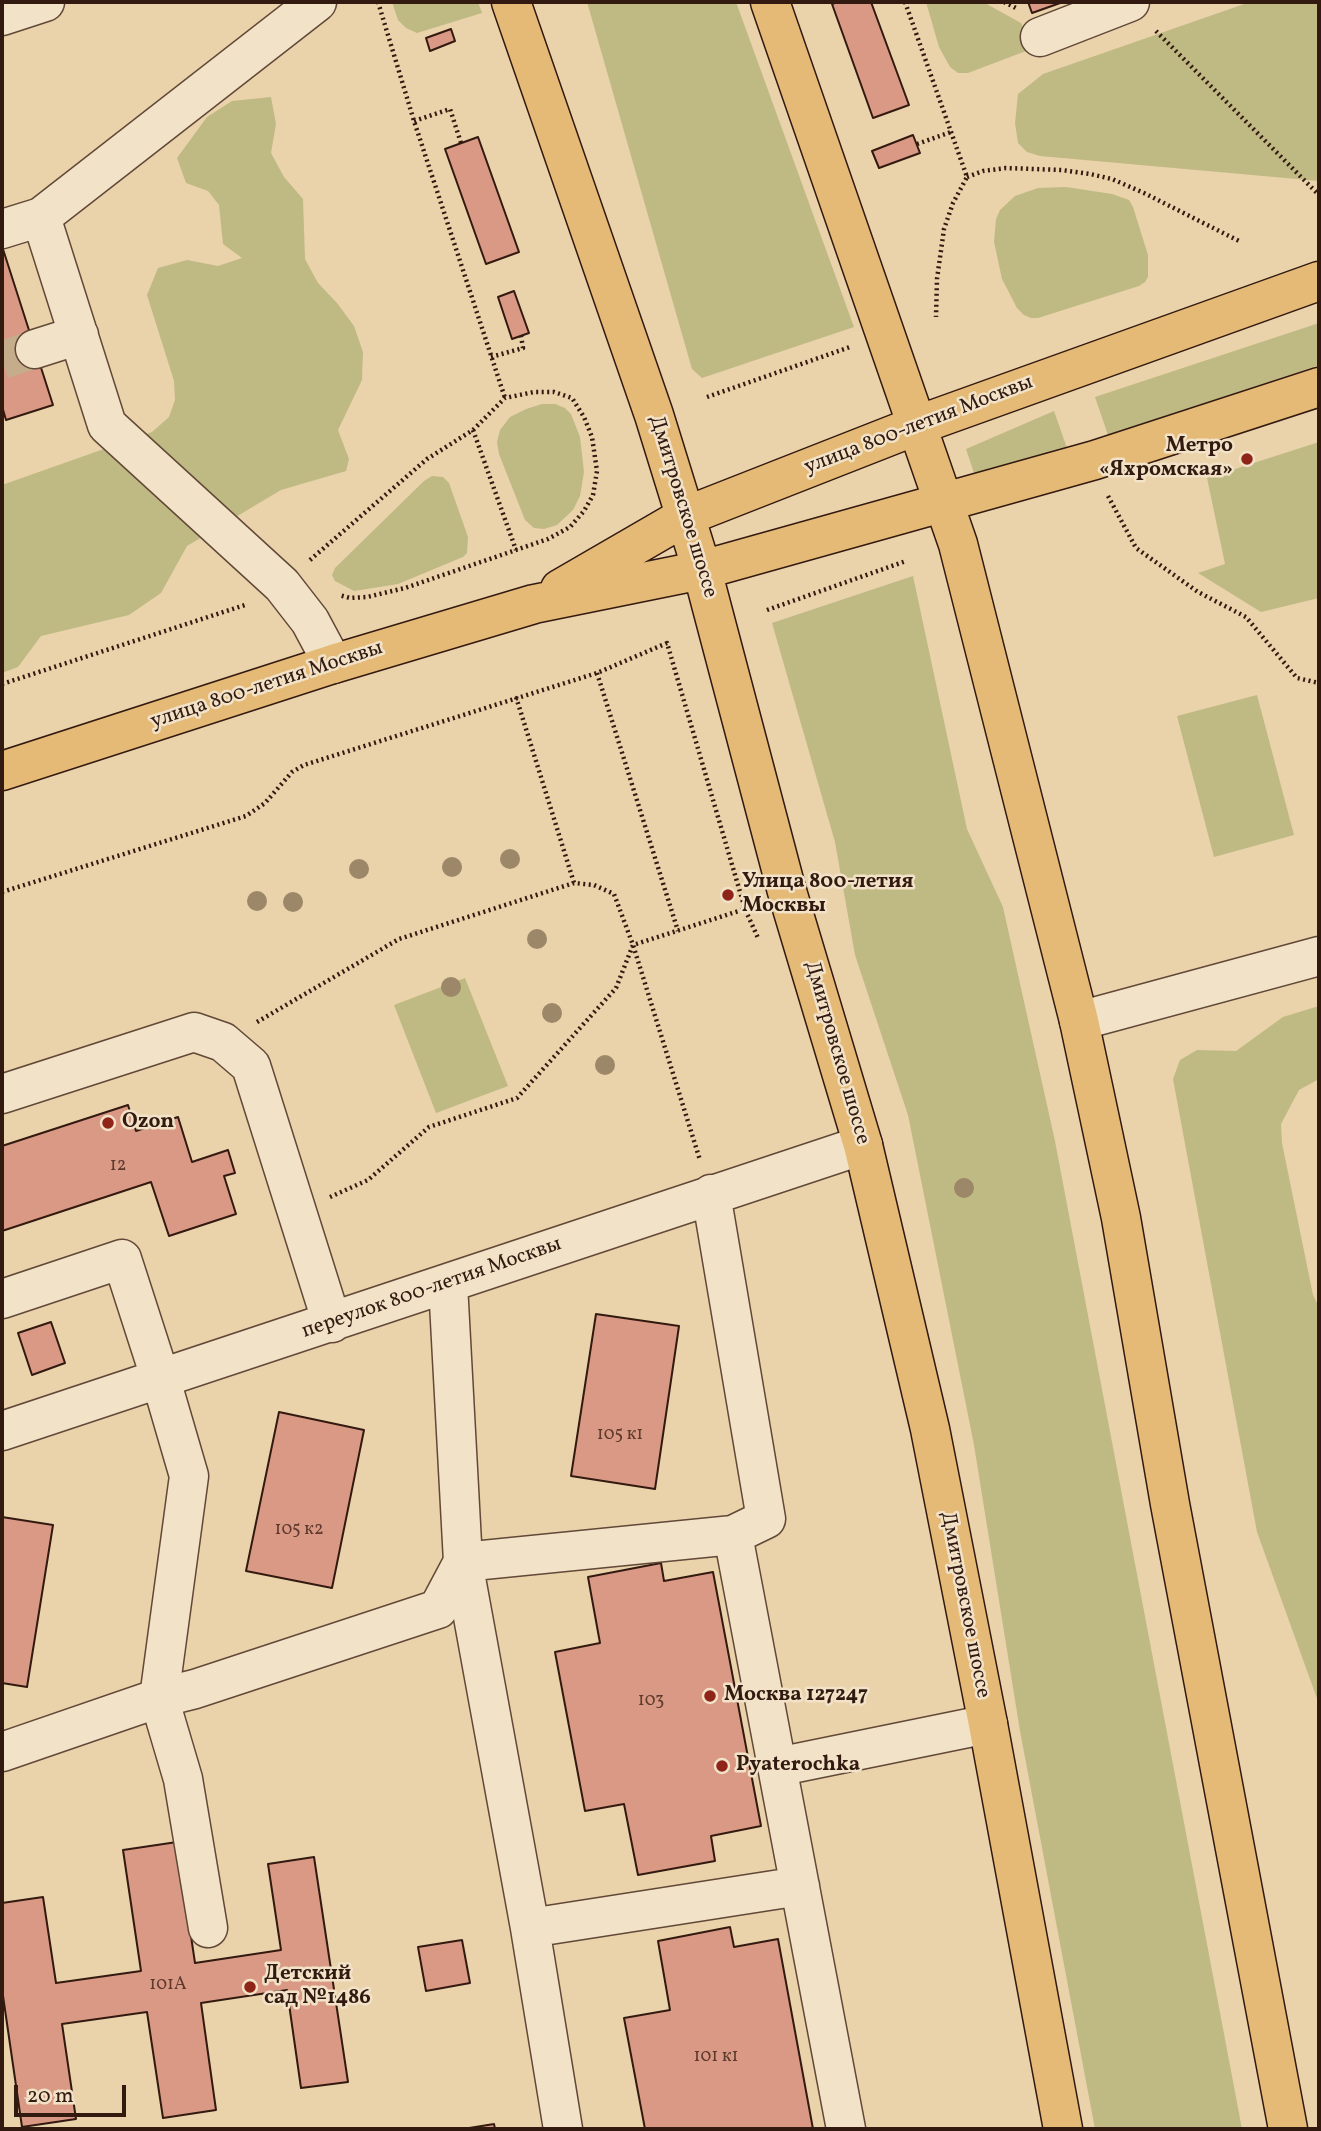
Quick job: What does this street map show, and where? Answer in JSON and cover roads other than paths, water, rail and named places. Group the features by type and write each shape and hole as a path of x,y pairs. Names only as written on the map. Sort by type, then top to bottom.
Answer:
{"main road":[{"path":"770,2 958,544 1079,1021 1121,1218 1170,1504 1288,2129"},
{"name":"Дмитровское шоссе","path":"510,7 650,402 686,516 786,888 863,1145 929,1429 988,1724 1063,2129"},
{"name":"улица 800-летия Москвы","path":"534,604 686,516 918,425 1319,281"},
{"name":"улица 800-летия Москвы","path":"2,771 333,664 534,604 702,570 1095,460 1319,387"}],"street":[{"path":"2,16 45,2"},
{"path":"2,229 41,217 317,2"},
{"path":"1040,37 1129,2"},
{"path":"41,217 107,425 282,585 310,621 333,664"},
{"path":"35,349 79,335"},
{"path":"1079,1021 1319,956"},
{"path":"2,1094 194,1032 223,1042 251,1066 332,1323"},
{"name":"переулок 800-летия Москвы","path":"2,1431 863,1145"},
{"path":"463,1562 733,1535 766,1519 711,1194"},
{"path":"2,1299 121,1259 161,1380 189,1476 159,1698 183,1779 208,1928"},
{"path":"448,1284 463,1562 530,1928 563,2129"},
{"path":"733,1535 846,2129"},
{"path":"2,1752 159,1698 195,1689 438,1609 463,1562"},
{"path":"777,1767 988,1724"},
{"path":"530,1928 800,1886"}],"tunnel":[{"path":"2,360 35,349"}],"place":[{"name":"Метро «Яхромская»","path":"1247,459"},
{"name":"Улица 800-летия Москвы","path":"728,895"},
{"name":"Ozon","path":"108,1123"},
{"name":"Москва 127247","path":"710,1696"},
{"name":"Pyaterochka","path":"722,1766"},
{"name":"Детский сад №1486","path":"250,1987"}]}
